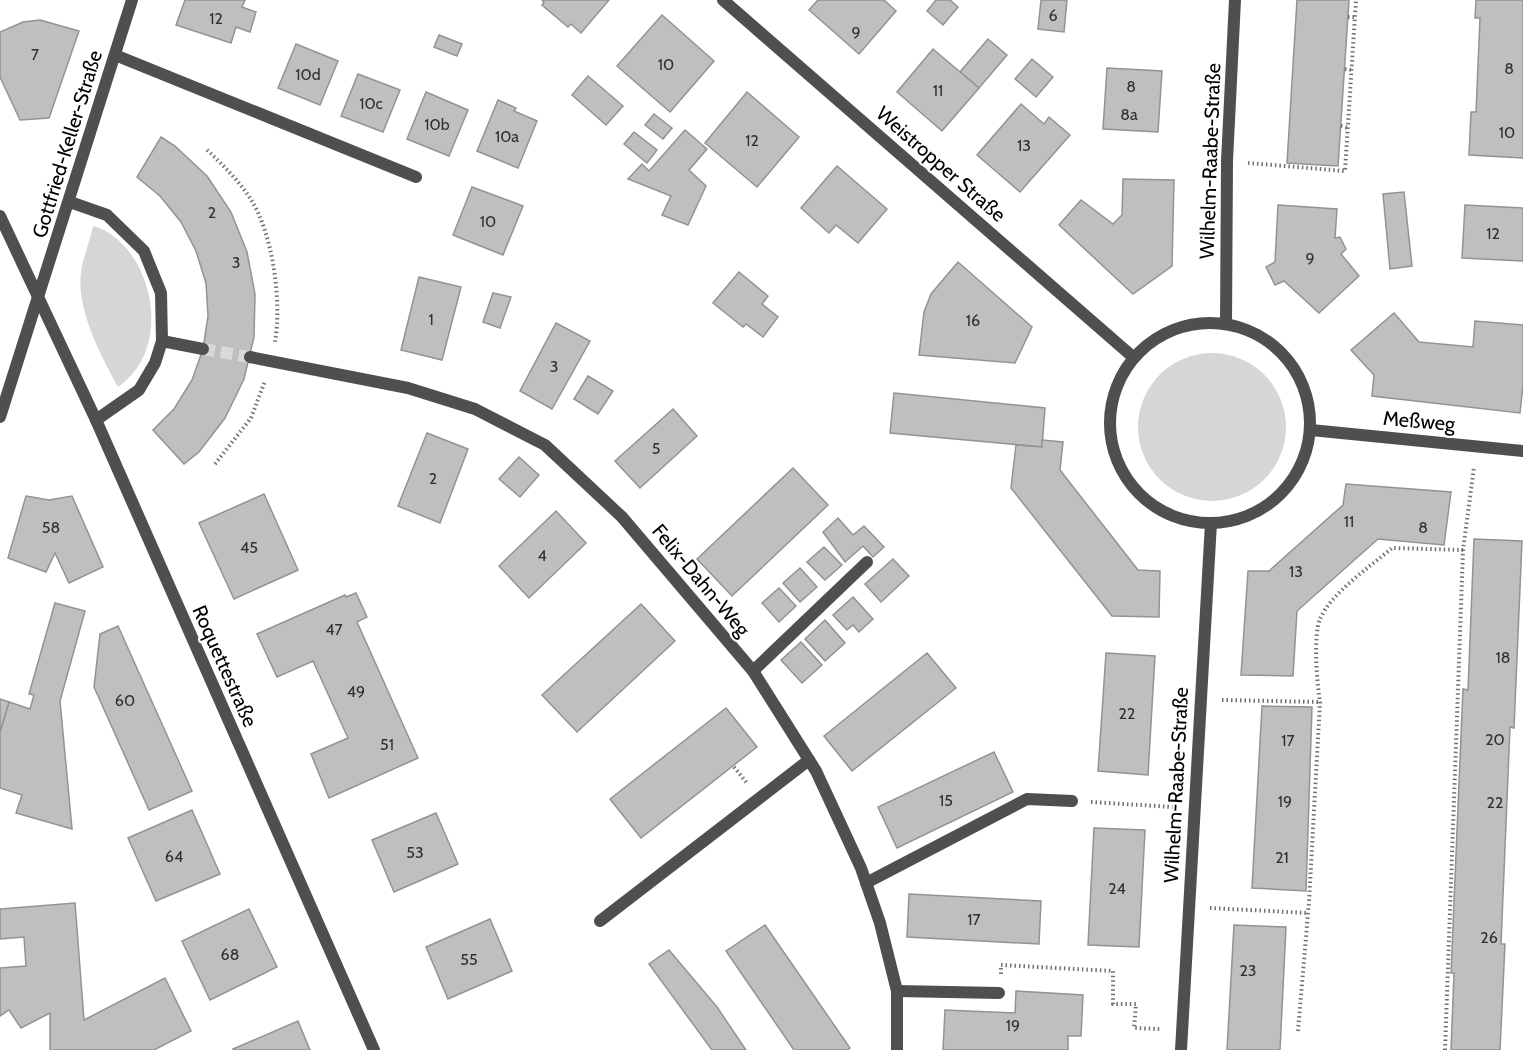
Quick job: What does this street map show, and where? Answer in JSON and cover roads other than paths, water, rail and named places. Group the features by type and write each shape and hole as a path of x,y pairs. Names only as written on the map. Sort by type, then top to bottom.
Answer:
{"street":[{"name":"Gottfried-Keller-Straße","path":"0,417 70,202 132,0"},
{"name":"Weistropper Straße","path":"723,0 1133,357"},
{"name":"Wilhelm-Raabe-Straße","path":"1226,324 1227,161 1235,0"},
{"path":"115,55 416,177"},
{"path":"70,202 107,215 144,251 161,293 162,341 155,363 139,390 96,420"},
{"name":"Roquettestraße","path":"0,216 96,420 374,1050"},
{"path":"1195,323 1226,324 1277,347 1304,385 1311,430 1300,470 1275,500 1244,518 1211,523 1181,520 1138,493 1118,463 1109,424 1114,390 1133,357 1158,337 1195,323"},
{"path":"162,341 203,350"},
{"name":"Felix-Dahn-Weg","path":"250,357 408,388 464,405 545,445 622,517 753,671 809,760 866,883 880,923 897,991 897,1050"},
{"name":"Meßweg","path":"1311,430 1523,451"},
{"name":"Wilhelm-Raabe-Straße","path":"1181,1050 1211,523"},
{"path":"753,671 867,562"},
{"path":"600,921 809,760"},
{"path":"866,883 1027,799 1072,801"},
{"path":"897,991 999,993"}],"tunnel":[{"path":"203,349 250,357"}]}
